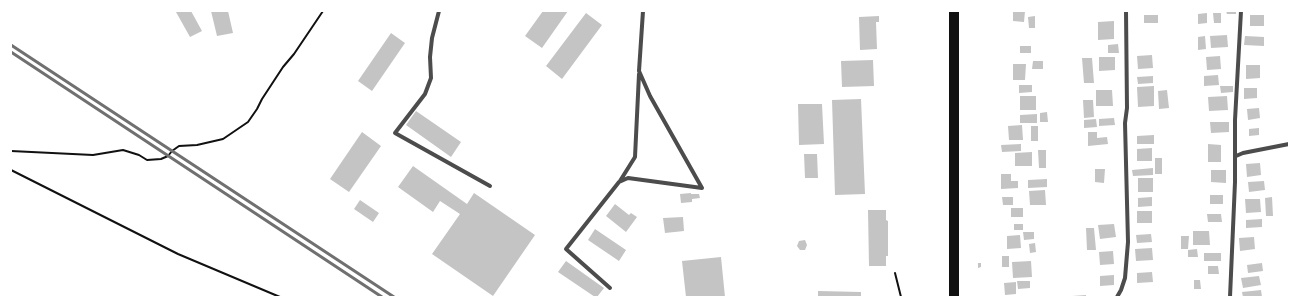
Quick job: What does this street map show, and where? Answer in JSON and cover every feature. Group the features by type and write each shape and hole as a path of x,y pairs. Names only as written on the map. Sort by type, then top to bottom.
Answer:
{"main road":[{"path":"954,11 954,297"}],"street":[{"path":"439,11 432,38 430,57 431,78 425,94 395,133 490,186"},
{"path":"610,288 566,249 619,182 635,157 643,11"},
{"path":"1117,297 1121,290 1124,278 1128,242 1125,124 1127,108 1126,11"},
{"path":"1230,297 1236,156 1235,120 1241,11"},
{"path":"619,182 628,178 702,188 650,96 639,72"},
{"path":"1236,156 1243,153 1289,144"}],"path":[{"path":"11,151 93,155 123,150 147,160 161,159 168,156 179,146 197,145 223,139 248,122 283,67 324,11"},
{"path":"11,170 178,254 280,297"},
{"path":"895,273 901,297"}],"building":[{"path":"191,11 202,31 190,37 176,12"},
{"path":"211,11 228,11 233,33 217,36"},
{"path":"543,11 568,11 542,48 525,36"},
{"path":"1013,11 1025,11 1024,22 1013,21"},
{"path":"1226,11 1236,11 1236,14 1227,14"},
{"path":"586,13 602,25 562,79 546,66"},
{"path":"1207,13 1207,23 1198,24 1198,14"},
{"path":"1213,13 1221,13 1221,23 1214,23"},
{"path":"1144,15 1158,15 1158,23 1144,23"},
{"path":"1250,15 1264,15 1264,26 1250,26"},
{"path":"879,16 879,22 876,22 877,49 860,50 859,17"},
{"path":"1035,16 1035,28 1029,28 1028,17"},
{"path":"1114,21 1114,39 1098,40 1098,22"},
{"path":"391,33 405,43 372,91 358,81"},
{"path":"1227,35 1228,47 1211,48 1210,36"},
{"path":"1205,36 1206,49 1198,50 1198,37"},
{"path":"1245,36 1264,37 1264,46 1244,45"},
{"path":"1118,44 1119,53 1108,53 1108,45"},
{"path":"1020,46 1031,46 1031,53 1020,53"},
{"path":"1152,55 1153,68 1138,69 1137,56"},
{"path":"1220,56 1221,69 1207,70 1206,57"},
{"path":"1099,57 1115,57 1115,70 1099,71"},
{"path":"1082,58 1092,58 1094,83 1084,83"},
{"path":"873,60 874,86 842,87 841,61"},
{"path":"1033,61 1043,61 1043,69 1032,69"},
{"path":"1013,64 1026,64 1025,80 1013,80"},
{"path":"1246,65 1260,65 1260,78 1246,79"},
{"path":"1218,75 1219,85 1204,86 1204,76"},
{"path":"1153,76 1153,83 1138,84 1137,77"},
{"path":"1019,85 1032,85 1032,92 1019,93"},
{"path":"1154,86 1154,106 1138,107 1137,87"},
{"path":"1220,86 1233,86 1233,92 1221,93"},
{"path":"1244,88 1257,88 1257,98 1244,99"},
{"path":"1096,90 1112,90 1113,106 1096,106"},
{"path":"1167,90 1169,108 1159,109 1158,91"},
{"path":"1020,96 1036,96 1036,110 1020,110"},
{"path":"1227,96 1228,110 1209,111 1208,97"},
{"path":"861,99 865,194 835,195 832,100"},
{"path":"1083,100 1093,100 1094,117 1084,118"},
{"path":"798,104 822,104 824,144 799,145"},
{"path":"1259,108 1260,118 1248,120 1247,109"},
{"path":"416,111 461,142 451,157 406,125"},
{"path":"1047,112 1048,122 1040,122 1040,113"},
{"path":"1037,114 1037,123 1020,123 1020,115"},
{"path":"1114,118 1115,125 1099,126 1099,119"},
{"path":"1096,119 1097,127 1084,128 1084,120"},
{"path":"1210,122 1229,122 1229,132 1211,133"},
{"path":"1022,125 1023,140 1009,140 1008,126"},
{"path":"1031,126 1038,126 1038,141 1031,141"},
{"path":"1259,128 1259,135 1249,136 1249,129"},
{"path":"362,132 381,146 349,192 330,179"},
{"path":"1088,132 1097,132 1097,138 1107,137 1108,144 1088,146"},
{"path":"1154,135 1154,144 1137,144 1137,136"},
{"path":"1021,144 1021,151 1002,152 1001,145"},
{"path":"1208,144 1221,145 1221,162 1208,162"},
{"path":"1152,148 1152,161 1137,161 1137,149"},
{"path":"1038,150 1046,150 1046,168 1039,168"},
{"path":"1032,152 1032,166 1015,166 1015,153"},
{"path":"804,154 817,154 818,178 805,178"},
{"path":"1155,158 1162,158 1162,174 1155,174"},
{"path":"1260,163 1261,175 1247,177 1246,164"},
{"path":"413,166 467,204 474,193 535,235 493,296 432,254 460,214 440,201 433,212 398,187"},
{"path":"1153,168 1153,175 1133,176 1132,170"},
{"path":"1095,169 1105,169 1104,183 1095,182"},
{"path":"1211,170 1226,170 1226,183 1211,182"},
{"path":"1001,174 1011,174 1011,181 1018,181 1018,188 1001,189"},
{"path":"1138,178 1153,178 1153,192 1138,192"},
{"path":"1047,179 1047,187 1028,188 1028,180"},
{"path":"1264,181 1265,190 1249,192 1248,182"},
{"path":"1045,190 1046,205 1030,205 1029,191"},
{"path":"680,194 699,194 700,198 692,199 692,202 681,203"},
{"path":"1210,195 1223,195 1223,204 1210,204"},
{"path":"1002,197 1013,197 1013,205 1003,205"},
{"path":"1152,197 1152,206 1138,207 1138,198"},
{"path":"1272,197 1273,216 1266,216 1265,198"},
{"path":"1245,199 1260,199 1261,212 1246,213"},
{"path":"360,200 379,213 373,222 354,209"},
{"path":"615,204 629,215 631,213 637,217 626,232 606,216"},
{"path":"1011,208 1023,208 1023,217 1011,217"},
{"path":"868,210 886,210 886,220 888,221 888,256 886,256 886,266 869,266"},
{"path":"1137,211 1152,211 1152,223 1137,223"},
{"path":"1207,214 1221,214 1222,222 1208,222"},
{"path":"683,217 684,231 665,233 663,218"},
{"path":"1262,219 1262,227 1246,228 1246,220"},
{"path":"1014,224 1023,224 1023,230 1014,230"},
{"path":"1114,224 1116,237 1100,239 1098,225"},
{"path":"1086,228 1094,228 1096,250 1087,250"},
{"path":"595,229 626,250 619,261 588,240"},
{"path":"1193,231 1209,231 1210,245 1193,245"},
{"path":"1023,232 1034,232 1034,239 1024,240"},
{"path":"1151,234 1152,242 1137,243 1136,235"},
{"path":"1020,235 1021,248 1007,249 1007,236"},
{"path":"1181,236 1189,236 1188,249 1181,249"},
{"path":"1254,237 1255,249 1240,251 1239,238"},
{"path":"805,240 807,245 805,250 800,250 797,246 799,241"},
{"path":"1035,243 1036,252 1030,253 1029,244"},
{"path":"1152,248 1153,260 1136,261 1135,249"},
{"path":"1197,249 1198,257 1188,257 1188,250"},
{"path":"1113,251 1114,264 1100,265 1099,252"},
{"path":"1204,253 1221,253 1221,261 1204,261"},
{"path":"1002,256 1009,256 1009,267 1002,267"},
{"path":"721,257 725,297 686,297 682,261"},
{"path":"566,261 604,288 597,297 558,272"},
{"path":"1031,261 1032,277 1013,278 1012,262"},
{"path":"978,263 981,263 981,267 978,268"},
{"path":"1262,263 1263,271 1248,273 1247,265"},
{"path":"1208,266 1218,266 1219,274 1208,274"},
{"path":"1152,272 1153,282 1137,283 1137,273"},
{"path":"1114,275 1114,285 1100,286 1100,276"},
{"path":"1259,276 1261,285 1243,288 1241,278"},
{"path":"1194,280 1200,280 1201,289 1194,289"},
{"path":"1017,281 1030,281 1030,288 1018,289"},
{"path":"1016,282 1016,294 1005,295 1004,283"},
{"path":"1261,290 1262,297 1243,297 1242,292"},
{"path":"818,291 861,292 861,297 818,297"},
{"path":"1086,295 1086,297 1072,297 1072,296"}],"railway":[{"path":"11,45 394,297"},
{"path":"11,52 382,297"}]}
